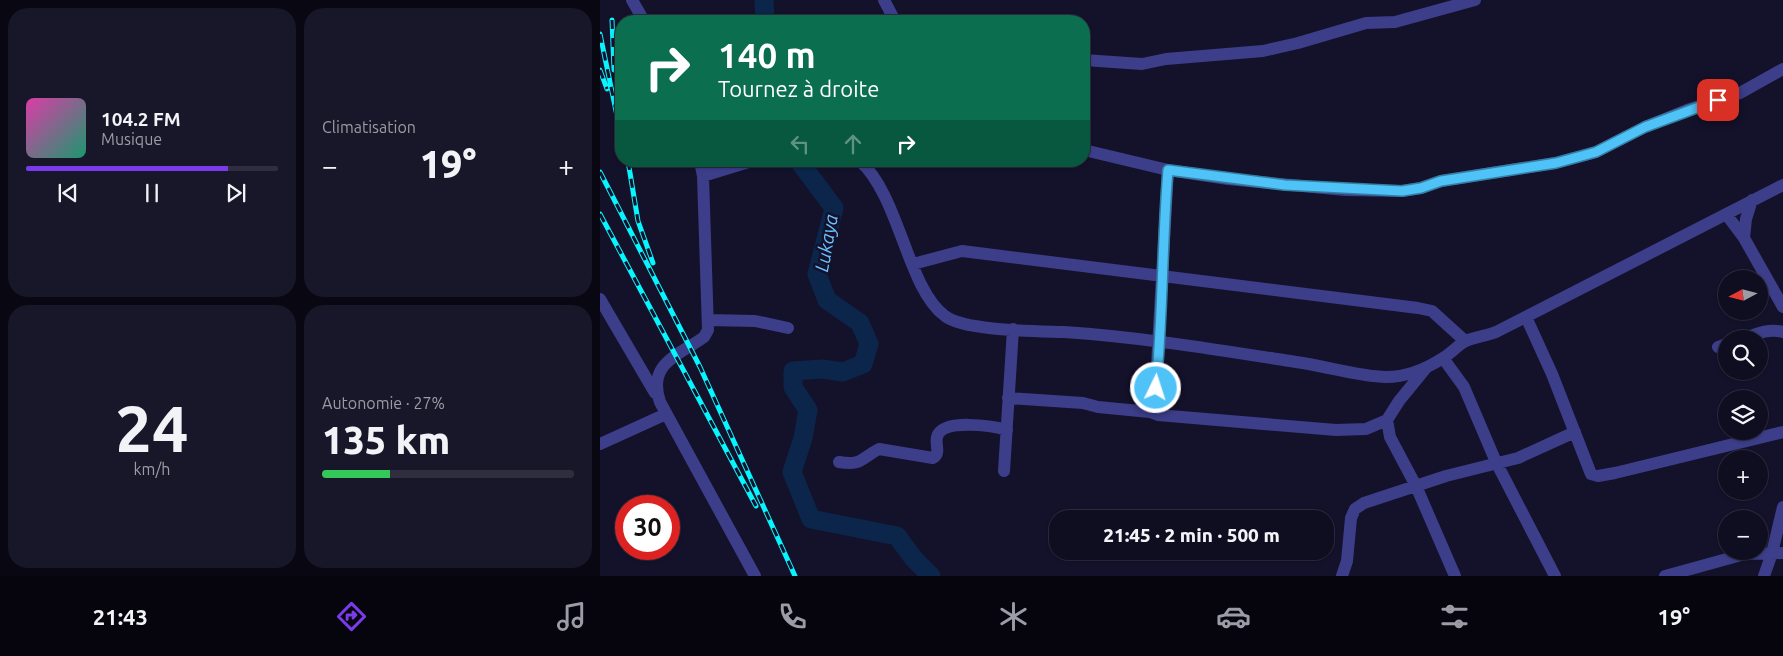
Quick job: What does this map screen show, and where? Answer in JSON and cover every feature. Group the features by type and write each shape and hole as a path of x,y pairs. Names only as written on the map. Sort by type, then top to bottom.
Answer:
{"street":[{"path":"632,0 641,15"},
{"path":"884,0 892,15"},
{"path":"1090,60 1142,64 1166,59 1263,51 1366,23 1395,22 1476,0"},
{"path":"1090,151 1168,170 1228,179 1345,190 1402,191 1421,188 1441,181 1556,163 1596,152 1645,127 1710,102 1740,93 1783,70"},
{"path":"660,402 656,388 660,371 675,356 704,337 708,330 701,167"},
{"path":"703,176 732,167"},
{"path":"866,167 888,205 913,264 937,309 952,321 1013,329 1085,334 1299,362 1386,377 1408,374 1426,368 1465,341 1496,332 1783,185"},
{"path":"1158,415 1155,400 1168,170"},
{"path":"1744,238 1746,219 1752,200"},
{"path":"1726,214 1744,238 1783,307"},
{"path":"913,264 962,251 1432,311 1465,341"},
{"path":"600,299 660,402 755,576"},
{"path":"1526,317 1591,474 1598,476 1783,432"},
{"path":"708,320 755,321 788,328"},
{"path":"1004,471 1013,329"},
{"path":"1768,331 1776,330 1783,332"},
{"path":"1443,358 1464,387 1496,462 1555,576"},
{"path":"1008,398 1083,403 1098,407 1150,412 1158,415 1336,430 1366,429 1387,420 1399,401 1426,368"},
{"path":"600,444 666,414"},
{"path":"1387,420 1390,437 1416,486 1455,576"},
{"path":"839,462 852,464 864,460 879,448 933,458 938,452 937,435 940,430 948,426 993,426 1007,430"},
{"path":"1342,576 1347,561 1351,518 1355,509 1364,503 1496,462 1518,458 1575,432"},
{"path":"1764,576 1778,553 1783,507"},
{"path":"1666,576 1745,554 1778,553"}],"waterway":[{"name":"Lukaya","path":"764,0 765,15"},
{"name":"Lukaya","path":"803,167 834,208 817,274 827,300 860,323 869,344 863,364 843,372 822,369 793,371 793,387 808,410 803,438 792,472 811,519 897,536 914,559 931,576"}],"railway":[{"path":"612,20 614,70"},
{"path":"600,34 615,106"},
{"path":"600,70 607,89"},
{"path":"629,167 638,221 653,263"},
{"path":"600,172 700,367 795,576"},
{"path":"600,214 756,506"}],"route":[{"path":"1156,388 1168,170 1285,185 1345,190 1402,191 1421,188 1441,181 1556,163 1596,152 1645,127 1718,100"}]}
